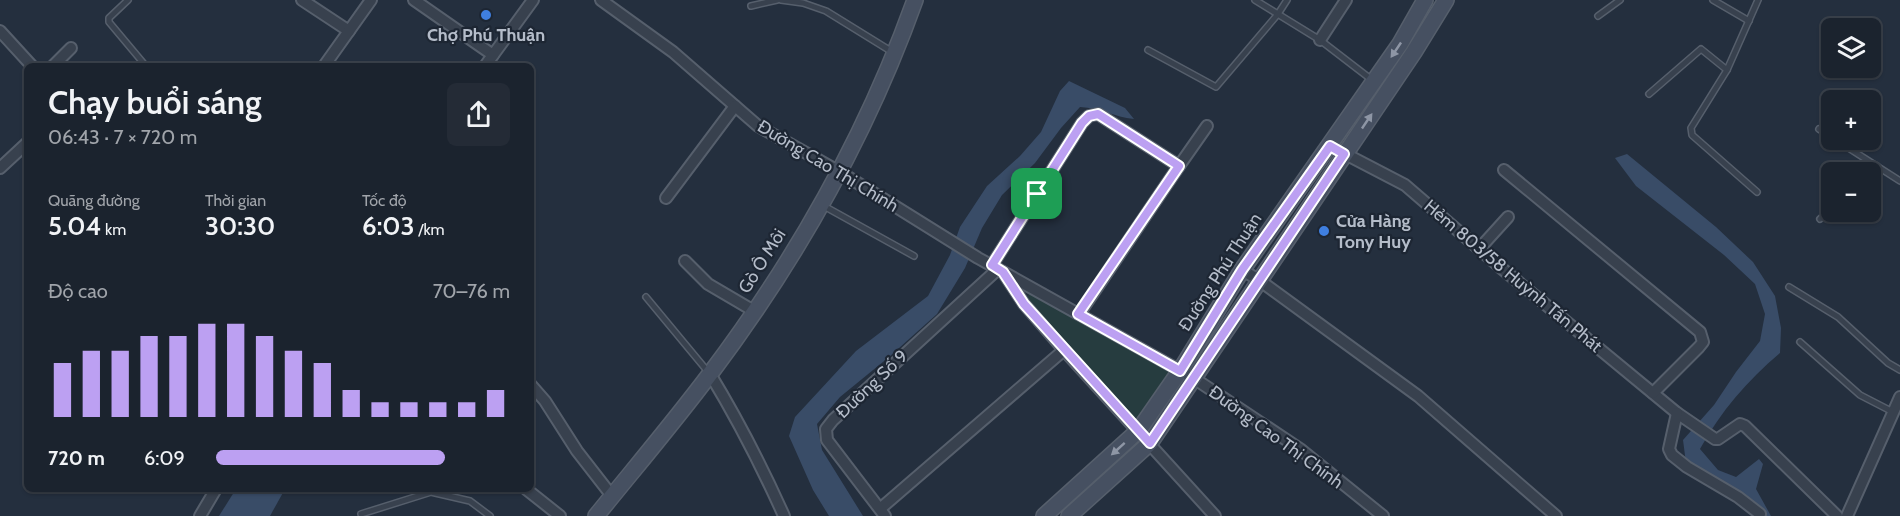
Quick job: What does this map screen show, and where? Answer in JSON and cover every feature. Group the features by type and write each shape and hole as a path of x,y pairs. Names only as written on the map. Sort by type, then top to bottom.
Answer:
{"street":[{"path":"302,0 349,31"},
{"path":"326,63 371,0"},
{"path":"414,0 493,55"},
{"path":"487,63 533,0"},
{"name":"Đường Cao Thị Chính","path":"601,0 617,4 758,126 840,172 978,258 1195,379 1300,449 1383,516"},
{"name":"Gò Ô Môi","path":"596,516 710,374 754,311 840,172 896,54 915,0"},
{"path":"1320,40 1346,0"},
{"name":"Đường Phú Thuận","path":"1044,516 1138,430 1180,371 1242,270 1400,44 1425,0"},
{"name":"Đường Phú Thuận","path":"1069,516 1150,443 1414,52 1446,0"},
{"path":"0,31 29,63"},
{"path":"56,63 71,48"},
{"path":"666,198 735,106"},
{"name":"Đường Số 9","path":"883,512 827,440 826,429 997,269 1082,123 1089,116 1098,114 1179,166"},
{"path":"1078,314 1207,126"},
{"path":"0,168 24,146"},
{"name":"Hẻm 803/58 Huỳnh Tấn Phát","path":"1330,146 1405,185 1682,417 1710,436 1718,439 1740,424 1745,426 1837,516"},
{"path":"1504,170 1700,332 1703,342 1700,347 1653,393"},
{"path":"1479,249 1509,217"},
{"path":"685,261 708,284 754,311"},
{"path":"997,269 1065,351 1215,516"},
{"path":"1242,270 1418,396 1556,516"},
{"path":"883,512 1065,351"},
{"path":"710,374 750,443 784,516"},
{"path":"534,388 545,401 577,451 612,496"},
{"path":"1847,516 1900,397"},
{"path":"1682,417 1669,449 1672,456 1760,514"},
{"path":"200,516 214,492"},
{"path":"530,492 560,516"}],"lane":[{"path":"128,0 109,18 109,22 143,63"},
{"path":"751,6 779,0 803,3 826,11 896,54"},
{"path":"1255,0 1320,40 1374,82"},
{"path":"1149,50 1216,87 1278,14 1287,0"},
{"path":"1598,16 1620,0"},
{"path":"1713,0 1749,21"},
{"path":"1757,192 1692,135 1691,128 1727,70 1758,0"},
{"path":"1649,94 1701,49 1727,70"},
{"path":"1851,150 1870,162"},
{"path":"1881,169 1900,181"},
{"path":"820,204 914,256"},
{"path":"1789,287 1838,317 1888,363 1900,370"},
{"path":"646,297 710,374"},
{"path":"1800,342 1860,395 1893,412"},
{"path":"360,514 431,492 470,501 490,516"}],"green space":[{"path":"1029,294 1036,295 1167,370 1171,375 1141,419 1132,416 1038,313 1027,298"}],"water":[{"path":"1069,81 1125,108 1134,119 1080,107 1035,163 1002,195 982,228 965,268 937,314 840,397 817,424 822,450 863,516 829,516 813,490 789,436 795,417 856,351 928,296 950,255 960,227 987,186 1020,156 1041,132 1060,91"},
{"path":"1627,154 1716,227 1753,262 1775,296 1781,328 1780,353 1736,397 1700,449 1718,470 1736,477 1759,459 1763,464 1756,489 1771,516 1762,516 1745,495 1705,476 1686,463 1683,440 1714,405 1760,341 1765,314 1755,284 1724,255 1636,186 1615,158"},
{"path":"234,492 283,492 270,516 219,516"}],"place":[{"name":"Chợ Phú Thuận","path":"486,15"},
{"name":"Cửa Hàng Tony Huy","path":"1324,231"}],"route":[{"path":"1098,114 1179,166 1078,314 1180,371 1242,270 1330,146 1344,154 1150,443 1024,304 1012,289 1003,272 992,265 1037,194 1082,123 1089,116 1098,114"}]}
